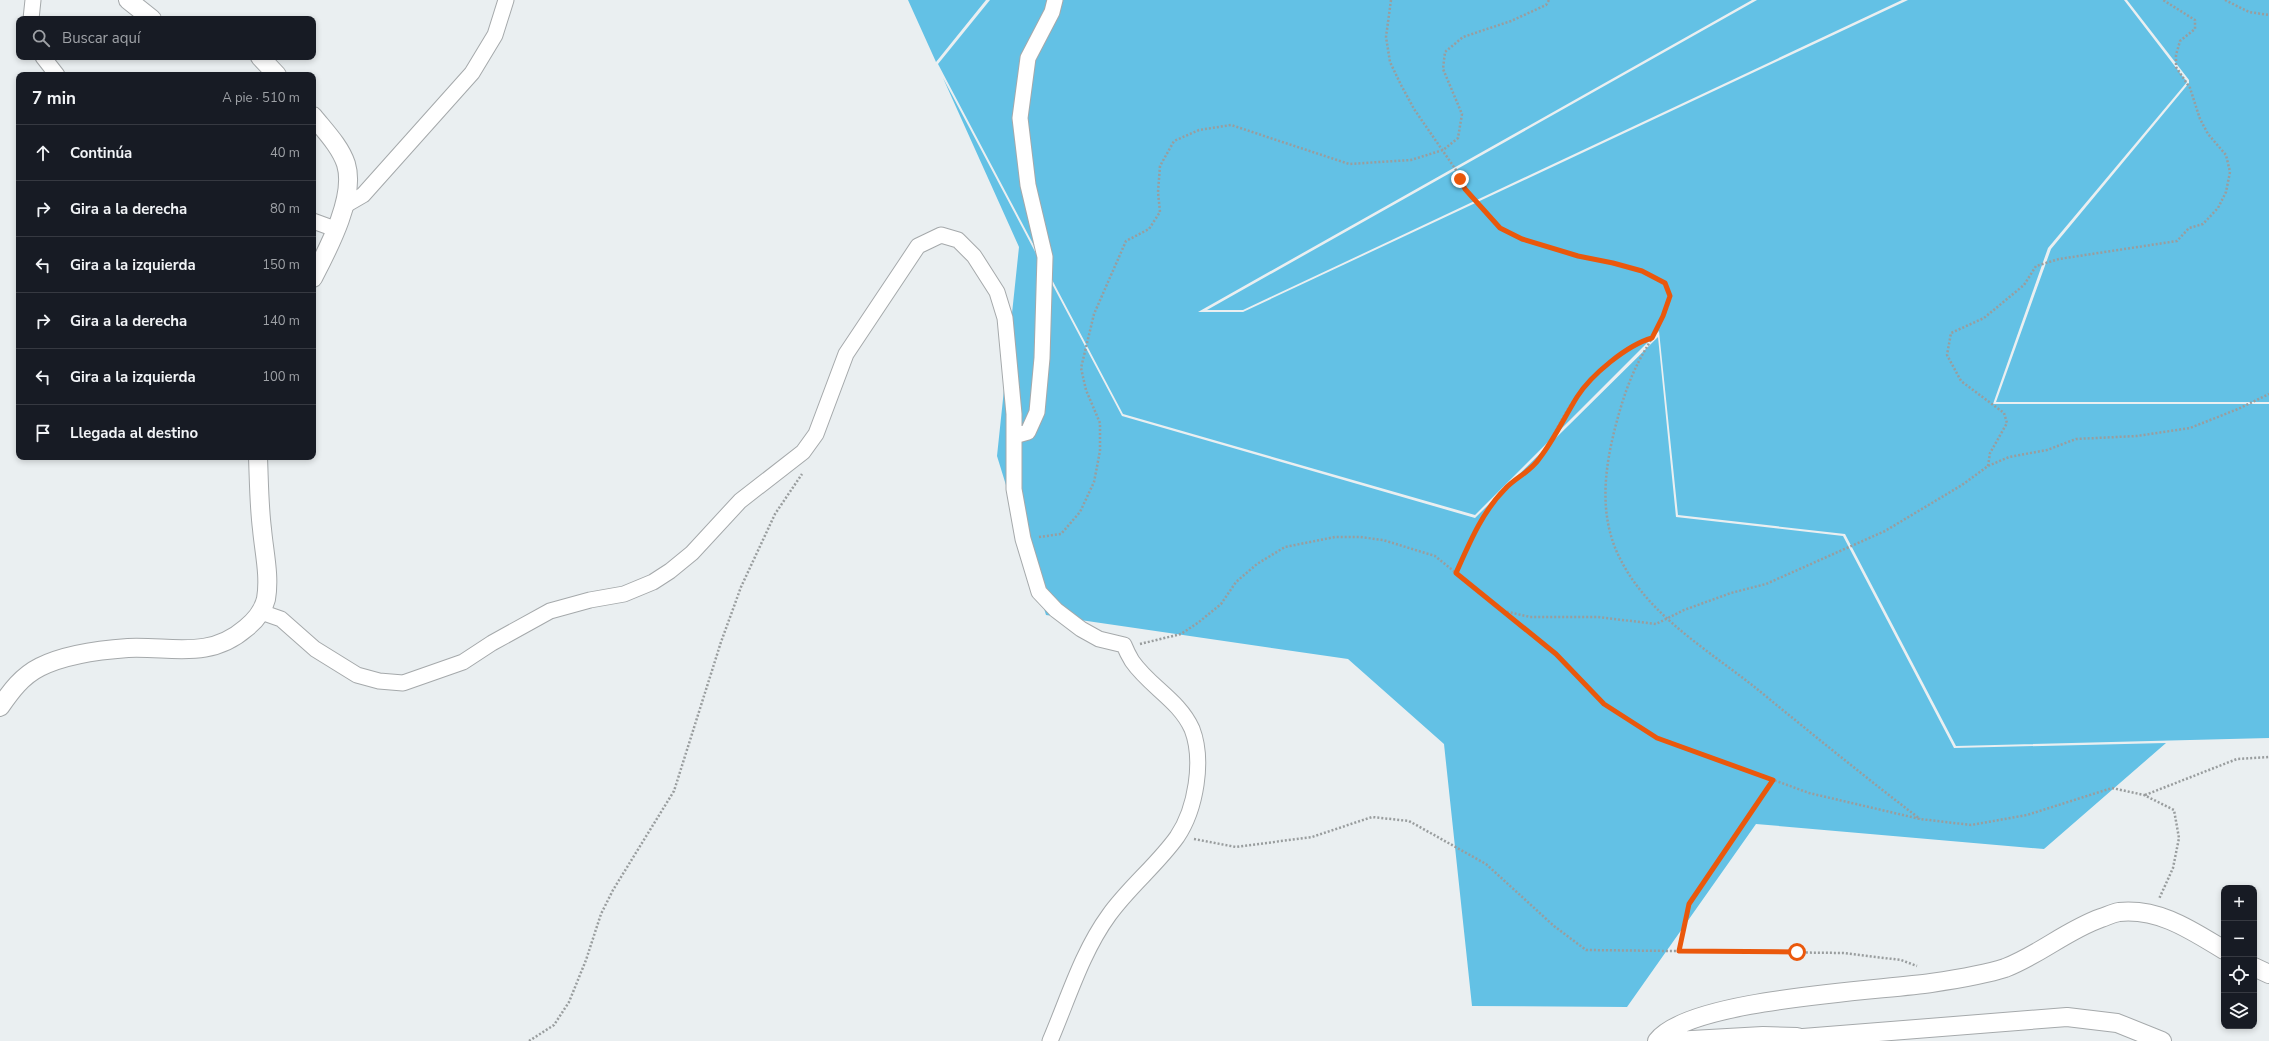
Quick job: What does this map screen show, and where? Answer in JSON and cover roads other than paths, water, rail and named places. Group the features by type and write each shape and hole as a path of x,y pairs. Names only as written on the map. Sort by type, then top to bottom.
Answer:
{"street":[{"path":"31,16 33,0"},
{"path":"128,0 148,16"},
{"path":"344,206 363,195 472,73 495,35 506,0"},
{"path":"1014,436 1028,432 1037,412 1045,304 1045,258 1028,185 1020,118 1028,58 1052,12 1055,0"},
{"path":"45,60 55,72"},
{"path":"263,60 274,72"},
{"path":"316,120 334,142 346,165 348,187 344,206 316,271"},
{"path":"316,223 335,229"},
{"path":"261,612 281,619 316,649 357,676 380,681 402,683 463,662 492,643 550,611 590,600 624,594 653,582 670,571 692,553 740,501 803,452 816,434 846,354 918,246 941,235 958,240 974,256 997,292 1005,318 1014,436 1014,489 1023,539 1039,592 1056,610 1081,629 1099,639 1124,645 1133,662 1178,707 1191,728 1197,745 1199,765 1195,789 1188,812 1178,836 1109,914 1084,959 1050,1041"},
{"path":"0,707 25,676 57,660 105,650 150,648 184,651 221,644 238,635 261,612 267,586 258,460"},
{"path":"1692,1036 1738,1013 1773,1002 1932,983 2005,968 2081,925 2118,912 2150,912 2185,926 2221,948"},
{"path":"2257,969 2269,974"},
{"path":"1784,1041 1803,1038 2067,1017 2117,1023 2162,1041"},
{"path":"1657,1041 1661,1036 1676,1027 1692,1036 1763,1036 1803,1038"}]}
